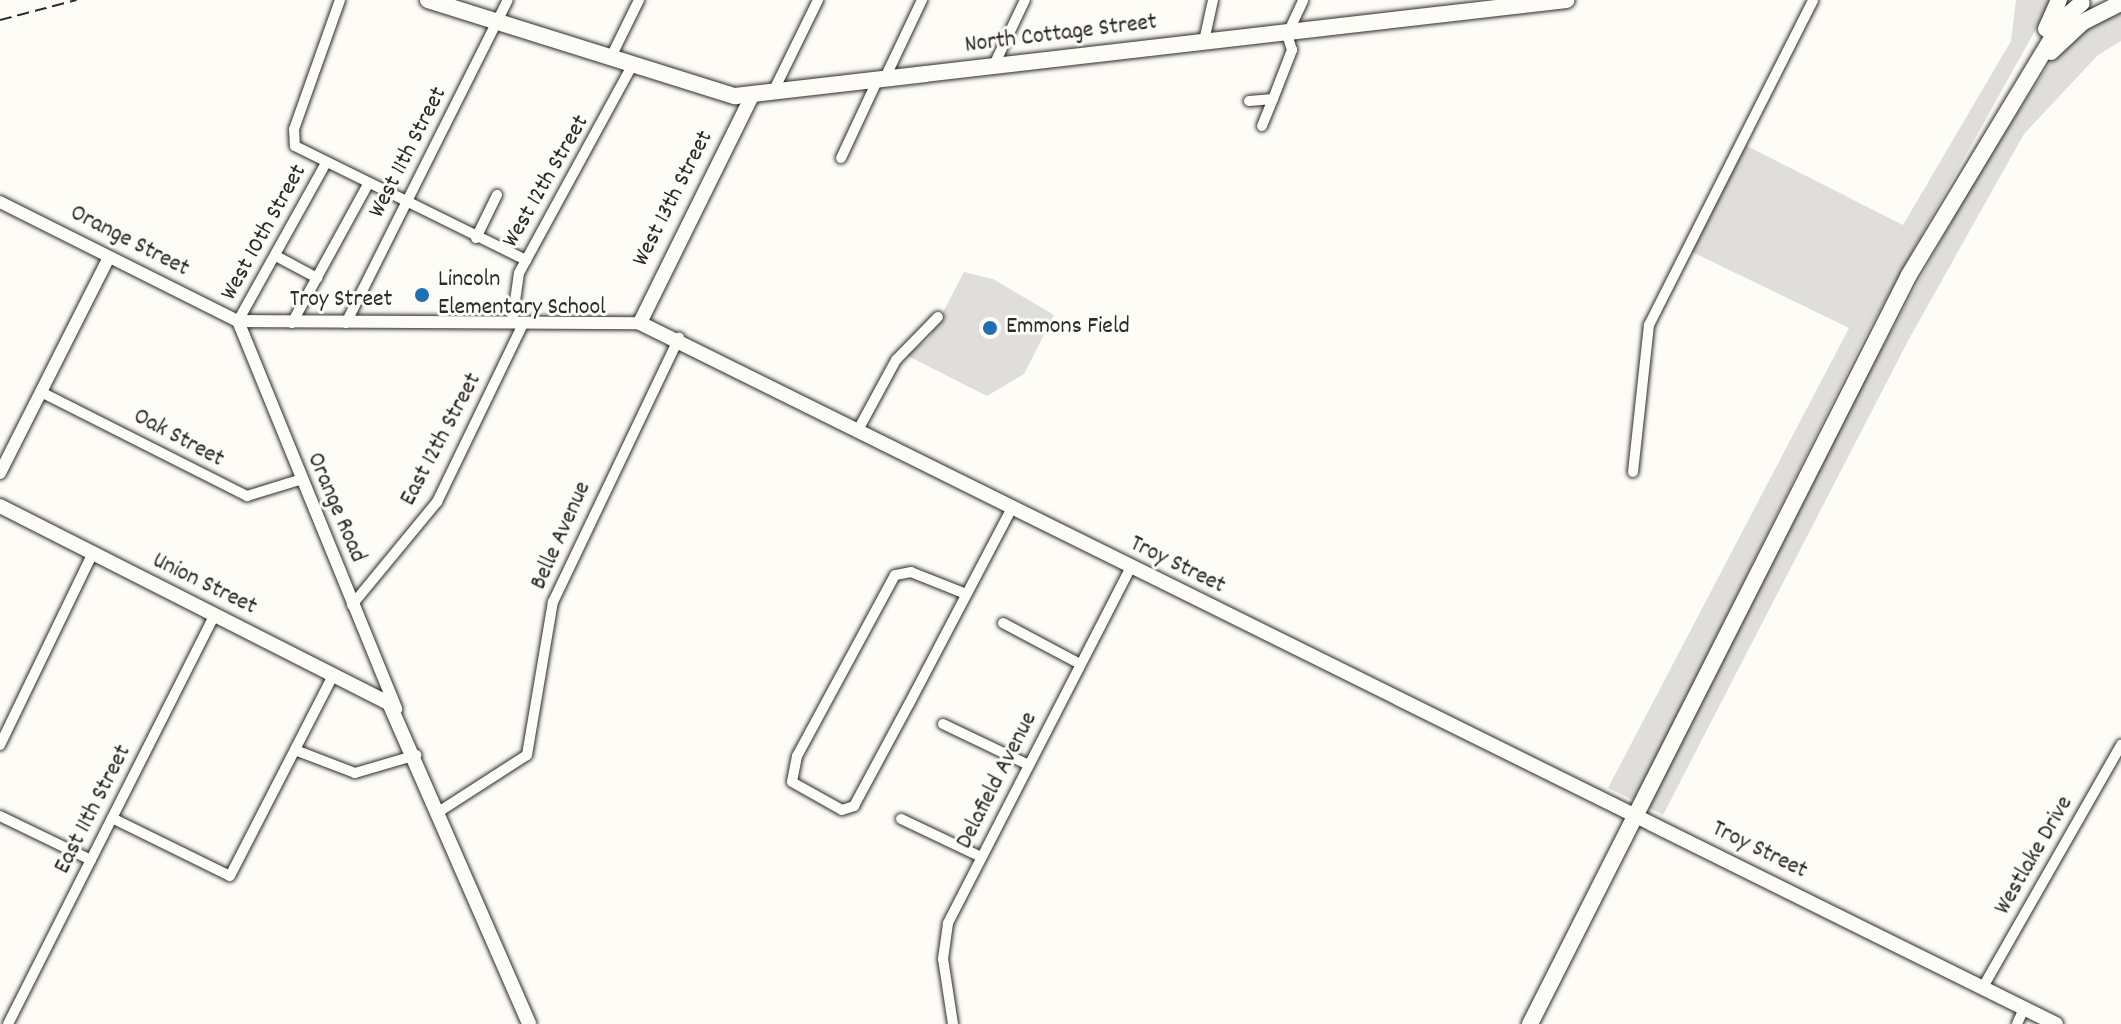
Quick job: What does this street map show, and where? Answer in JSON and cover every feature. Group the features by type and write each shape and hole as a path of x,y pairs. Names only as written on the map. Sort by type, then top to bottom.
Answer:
{"main road":[{"name":"North Cottage Street","path":"428,0 723,94 752,96 1566,0"},
{"path":"1530,1024 1898,295 1972,167 2059,0"},
{"path":"1972,167 2064,18 2078,2 2100,0"},
{"path":"2019,94 2074,29 2121,3"},
{"name":"West 13th Street","path":"640,323 752,96"},
{"name":"Troy Street","path":"640,323 679,338 1012,508 2056,1024"},
{"name":"Union Street","path":"0,506 392,706"},
{"name":"Orange Road","path":"392,706 416,755 529,1024"}],"street":[{"name":"West 10th Street","path":"238,321 326,163 295,146 292,137 340,0"},
{"name":"West 11th Street","path":"346,323 508,0"},
{"path":"610,59 639,0"},
{"path":"772,94 818,0"},
{"path":"841,158 922,0"},
{"path":"993,67 1025,0"},
{"path":"1204,41 1213,0"},
{"path":"1262,126 1292,50 1287,35 1303,0"},
{"path":"1633,472 1649,325 1813,0"},
{"name":"West 12th Street","path":"518,322 514,286 632,66"},
{"path":"1249,101 1273,99"},
{"path":"326,163 526,260"},
{"path":"292,323 368,184"},
{"path":"476,238 497,195"},
{"name":"Orange Street","path":"0,202 238,321"},
{"path":"276,256 317,278"},
{"path":"0,473 109,257"},
{"path":"858,430 896,360 938,317"},
{"name":"Troy Street","path":"238,321 640,323"},
{"name":"Orange Road","path":"238,321 299,480 392,706"},
{"name":"East 12th Street","path":"352,605 437,502 518,322"},
{"name":"Belle Avenue","path":"440,811 527,755 546,633 563,574 679,338"},
{"name":"Oak Street","path":"41,392 240,494 255,497 299,480"},
{"path":"966,594 911,572 895,575 797,756 792,782 842,810 854,806 1012,508"},
{"path":"0,745 93,553"},
{"name":"Delafield Avenue","path":"953,1024 944,940 981,857 1131,567"},
{"name":"East 11th Street","path":"8,1024 215,614"},
{"path":"1003,623 1080,664"},
{"path":"112,818 230,876 334,674"},
{"path":"943,724 1029,765"},
{"name":"Westlake Drive","path":"1983,987 2121,745"},
{"path":"295,750 355,773 416,755"},
{"path":"0,816 91,860"},
{"path":"901,819 981,857"},
{"path":"2017,1024 2024,1008"}],"shaded area":[{"path":"2016,0 2052,0 1863,340 1635,801 1608,788 1849,328 1690,251 1743,144 1903,225 2011,41"},
{"path":"2121,11 2121,41 2098,55 2024,134 1909,339 1663,815 1646,806 1848,410 1980,170 2054,57 2086,27"},
{"name":"Emmons Field","path":"964,272 993,279 1054,315 1024,374 987,396 906,355 929,339"}],"railway":[{"path":"0,20 76,0"}],"place":[{"name":"Lincoln Elementary School","path":"422,295"},
{"name":"Emmons Field","path":"990,328"}]}
